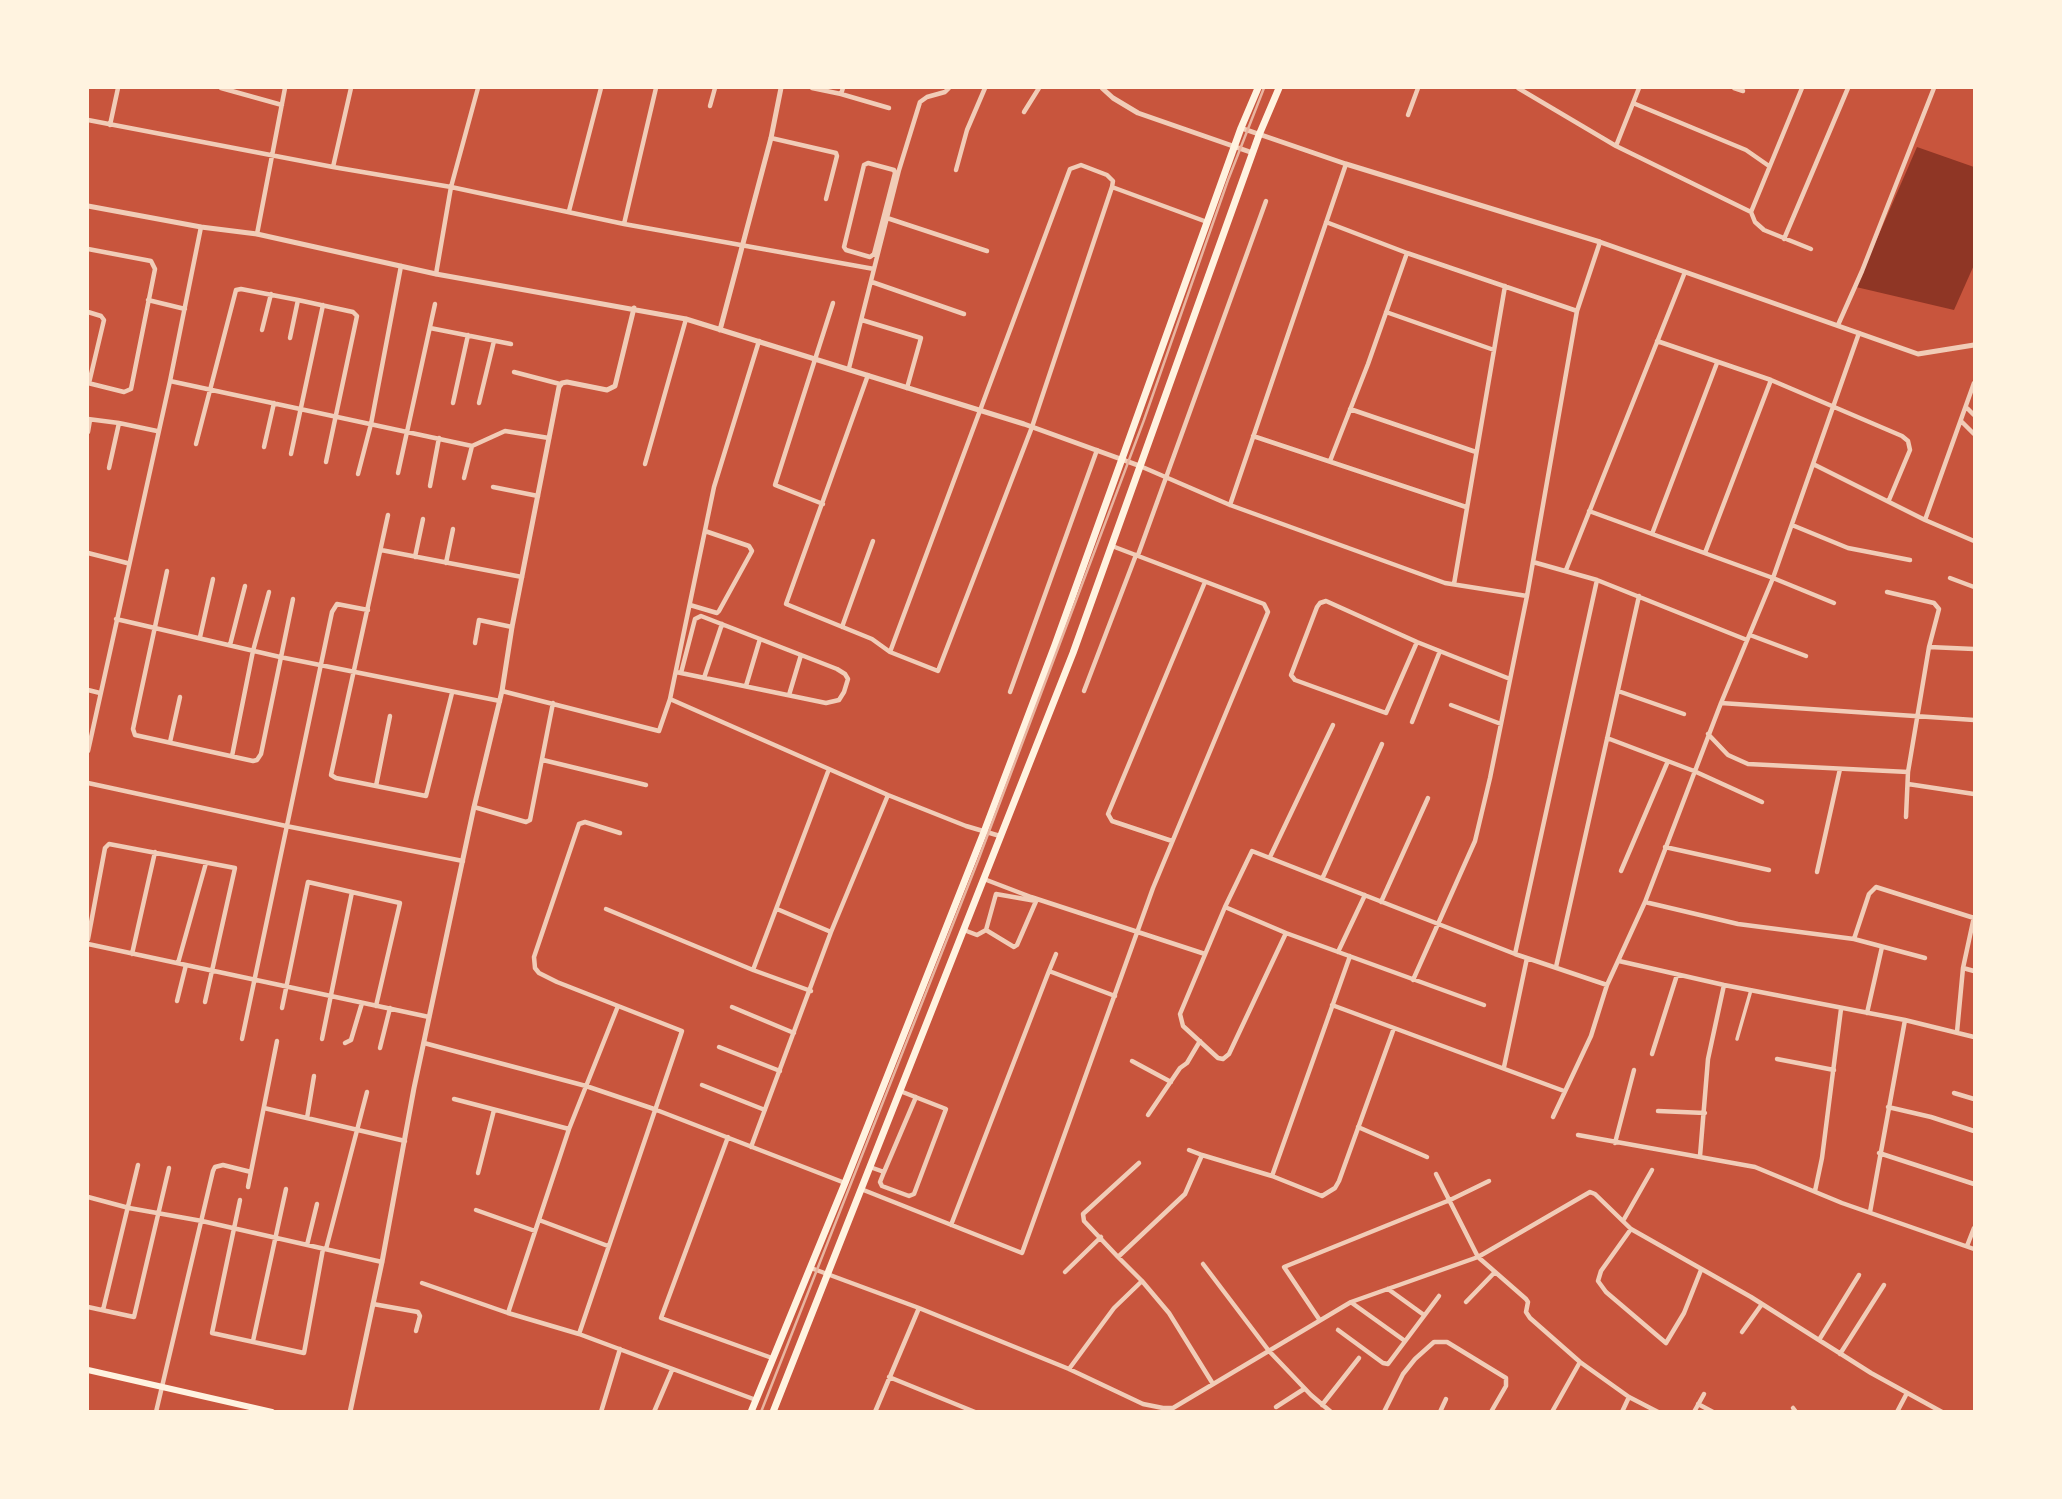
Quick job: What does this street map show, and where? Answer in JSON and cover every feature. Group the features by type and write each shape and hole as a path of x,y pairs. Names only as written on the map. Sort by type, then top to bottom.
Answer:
{"main road":[{"path":"751,1412 984,832 1055,645 1241,128 1258,88"},
{"path":"773,1412 1073,653 1259,135 1279,88"},
{"path":"88,1370 272,1412"}],"street":[{"path":"110,125 118,88"},
{"path":"221,88 282,104"},
{"path":"257,234 285,88"},
{"path":"333,167 351,88"},
{"path":"436,274 451,187 478,88"},
{"path":"569,211 601,88"},
{"path":"624,224 656,88"},
{"path":"710,106 715,88"},
{"path":"720,330 771,138 781,88"},
{"path":"812,88 842,91 889,108"},
{"path":"849,368 872,282 874,269 885,217 895,171 866,163 844,247 870,257 874,254 885,217 920,102 945,92 948,88"},
{"path":"956,170 967,130 985,88"},
{"path":"1024,112 1039,88"},
{"path":"1102,88 1138,113 1253,153"},
{"path":"1408,115 1418,88"},
{"path":"1518,88 1616,146 1751,212 1755,222 1764,230 1811,249"},
{"path":"1616,146 1639,88"},
{"path":"1734,88 1743,91"},
{"path":"1751,212 1802,88"},
{"path":"1784,239 1848,88"},
{"path":"1838,325 1934,88"},
{"path":"1633,103 1746,150 1769,166"},
{"path":"88,120 451,187 624,224 874,269"},
{"path":"1241,128 1346,164 1600,242 1917,354 1975,345"},
{"path":"771,138 834,152 838,156 825,200"},
{"path":"1230,505 1346,164"},
{"path":"868,375 786,604 872,639 890,652 938,671 1032,427 1113,181 1107,175 1081,165 1070,169 890,652"},
{"path":"1112,187 1207,222"},
{"path":"1084,691 1166,478 1266,201"},
{"path":"88,206 201,227 257,234 436,274 687,319 849,368 1122,458 1230,505 1445,583 1527,596"},
{"path":"885,217 987,251"},
{"path":"1326,222 1406,253 1577,311"},
{"path":"88,751 127,564 170,381 201,227"},
{"path":"1413,979 1475,841 1527,596 1577,311 1600,242"},
{"path":"88,249 153,262 155,269 131,389 124,392 88,383 104,320 101,316 88,312"},
{"path":"853,264 856,253"},
{"path":"1330,461 1406,253"},
{"path":"358,474 371,424 401,265"},
{"path":"1566,570 1686,271"},
{"path":"872,282 964,314"},
{"path":"1454,584 1505,286"},
{"path":"197,444 236,290 241,289 323,305 353,312 357,316 326,462"},
{"path":"262,330 271,294"},
{"path":"148,300 185,309"},
{"path":"290,338 298,300"},
{"path":"823,504 775,485 834,303"},
{"path":"398,473 435,304"},
{"path":"291,454 323,305"},
{"path":"514,372 560,384 568,382 607,390 615,386 634,308"},
{"path":"1386,312 1494,350"},
{"path":"645,464 687,319"},
{"path":"862,320 921,338 907,388"},
{"path":"430,328 511,344"},
{"path":"1553,1117 1591,1036 1607,985 1645,902 1708,734 1773,578 1859,333"},
{"path":"453,403 468,335"},
{"path":"479,403 494,341"},
{"path":"678,672 714,486 759,341"},
{"path":"1657,341 1771,380 1908,440 1910,450 1889,500"},
{"path":"1652,534 1717,363"},
{"path":"1705,553 1771,380"},
{"path":"170,381 472,446 505,431 549,438"},
{"path":"1926,520 1975,383"},
{"path":"350,1412 429,1017 474,807 500,701 512,626 560,384"},
{"path":"264,447 274,403"},
{"path":"1966,408 1975,415"},
{"path":"1350,409 1476,452"},
{"path":"88,432 89,420 157,431"},
{"path":"1962,422 1975,434"},
{"path":"108,468 119,423"},
{"path":"1253,436 1466,507"},
{"path":"430,486 439,438"},
{"path":"464,478 472,446"},
{"path":"1010,692 1097,450"},
{"path":"1813,464 1975,541"},
{"path":"492,486 538,496"},
{"path":"1590,511 1834,603"},
{"path":"388,515 331,775 426,796 452,693"},
{"path":"415,557 424,519"},
{"path":"1792,525 1848,548 1910,560"},
{"path":"446,563 453,529"},
{"path":"690,605 717,613 752,551 749,546 705,531"},
{"path":"842,627 873,541"},
{"path":"861,1189 1022,1253 1172,841 1268,611 1264,604 1111,545"},
{"path":"381,550 522,577"},
{"path":"88,553 127,564"},
{"path":"1533,562 1597,580 1806,656"},
{"path":"167,571 133,733 253,761 259,758 292,599"},
{"path":"1950,578 1975,587"},
{"path":"200,637 213,579"},
{"path":"1515,954 1597,580"},
{"path":"1172,841 1112,821 1108,814 1205,582"},
{"path":"230,645 245,586"},
{"path":"232,756 268,592"},
{"path":"1887,592 1937,604 1939,609 1929,647 1909,772 1906,817"},
{"path":"1556,967 1639,596"},
{"path":"1417,642 1386,713 1292,678 1291,671 1317,607 1326,601 1417,642 1510,679"},
{"path":"242,1039 332,612 336,606 368,610"},
{"path":"502,691 659,731 678,672 697,616 801,655 845,674 848,679 839,700 833,703 678,672"},
{"path":"116,618 280,657 500,701"},
{"path":"475,643 480,620 512,626"},
{"path":"704,678 722,624"},
{"path":"746,686 761,639"},
{"path":"1929,647 1975,649"},
{"path":"1412,722 1440,651"},
{"path":"789,695 801,655"},
{"path":"88,690 100,693"},
{"path":"1618,691 1684,713"},
{"path":"170,742 180,697"},
{"path":"670,699 888,795 1001,836"},
{"path":"474,807 526,822 530,820 552,703"},
{"path":"1721,703 1975,720"},
{"path":"1451,705 1501,723"},
{"path":"376,786 390,716"},
{"path":"1270,858 1333,726"},
{"path":"1708,734 1728,755 1748,764 1909,772"},
{"path":"1607,738 1694,771 1762,802"},
{"path":"1323,877 1382,744"},
{"path":"543,760 646,785"},
{"path":"1621,871 1668,761"},
{"path":"753,970 829,769"},
{"path":"1817,872 1840,769"},
{"path":"88,783 463,861"},
{"path":"1908,784 1975,794"},
{"path":"751,1147 831,932 888,795"},
{"path":"1381,902 1428,798"},
{"path":"579,1334 682,1031 539,973 535,968 534,957 579,824 585,822 620,833"},
{"path":"88,939 107,845 112,843 235,868 205,1002"},
{"path":"1665,847 1769,870"},
{"path":"1286,933 1229,1054 1223,1059 1218,1058 1183,1026 1180,1014 1224,907 1252,851 1515,954 1607,985"},
{"path":"132,954 155,852"},
{"path":"178,964 206,863"},
{"path":"984,879 1036,900 1205,954"},
{"path":"282,1008 306,884 310,882 400,903 376,1006"},
{"path":"1854,939 1869,894 1876,887 1974,917 1964,968 1957,1032"},
{"path":"322,1039 352,892"},
{"path":"964,930 976,935 986,930 996,894 1036,900"},
{"path":"1338,952 1364,895"},
{"path":"986,930 1014,947 1036,900"},
{"path":"1645,902 1738,924 1854,939 1925,958"},
{"path":"1224,907 1286,933 1484,1004"},
{"path":"606,909 753,970 811,990"},
{"path":"777,909 831,932"},
{"path":"88,944 429,1017"},
{"path":"1867,1013 1882,947"},
{"path":"951,1225 1056,954"},
{"path":"1272,1176 1350,956"},
{"path":"1504,1067 1527,958"},
{"path":"1619,961 1975,1037"},
{"path":"177,1000 186,965"},
{"path":"1964,968 1975,971"},
{"path":"1049,971 1115,996"},
{"path":"1652,1054 1677,975"},
{"path":"1700,1156 1708,1059 1724,985"},
{"path":"1737,1039 1751,990"},
{"path":"345,1043 351,1040 362,1003"},
{"path":"1332,1005 1564,1091"},
{"path":"508,1313 569,1129 618,1006"},
{"path":"732,1007 794,1033"},
{"path":"380,1048 390,1008"},
{"path":"1815,1191 1822,1158 1841,1009"},
{"path":"1870,1212 1905,1020"},
{"path":"1189,1150 1272,1176 1322,1196 1330,1192 1339,1181 1394,1028"},
{"path":"248,1186 278,1041"},
{"path":"1147,1115 1187,1063 1200,1041"},
{"path":"424,1042 586,1086 654,1109 845,1183"},
{"path":"719,1047 780,1071"},
{"path":"1777,1059 1834,1070"},
{"path":"1132,1061 1171,1082"},
{"path":"1615,1143 1634,1070"},
{"path":"307,1118 314,1076"},
{"path":"702,1085 765,1110"},
{"path":"900,1091 916,1097 946,1109 914,1194 909,1196 880,1185 916,1097"},
{"path":"240,1200 212,1333 304,1353 325,1249 367,1092"},
{"path":"1954,1093 1975,1099"},
{"path":"454,1099 569,1129"},
{"path":"1888,1107 1975,1131"},
{"path":"264,1108 405,1142"},
{"path":"478,1173 494,1110"},
{"path":"1658,1111 1704,1113"},
{"path":"1358,1127 1427,1157"},
{"path":"1578,1135 1755,1167 1975,1249"},
{"path":"728,1137 662,1318 772,1358"},
{"path":"1879,1153 1975,1184"},
{"path":"1118,1256 1185,1194 1202,1155"},
{"path":"1139,1163 1085,1210 1084,1221 1169,1313 1213,1384"},
{"path":"103,1311 138,1165"},
{"path":"156,1412 215,1167 223,1165 251,1172"},
{"path":"870,1167 884,1172"},
{"path":"88,1307 134,1317 169,1168"},
{"path":"1623,1221 1652,1170"},
{"path":"1436,1174 1478,1257 1526,1299 1526,1312 1530,1318 1580,1362 1629,1396 1658,1412"},
{"path":"1319,1319 1284,1267 1450,1200 1489,1181"},
{"path":"253,1341 286,1189"},
{"path":"811,1268 919,1308 1069,1369 1143,1404 1173,1408 1319,1319 1388,1288 1478,1257 1584,1194 1595,1194 1631,1229 1942,1412"},
{"path":"88,1197 382,1262"},
{"path":"307,1245 317,1204"},
{"path":"476,1210 536,1231"},
{"path":"539,1220 608,1246"},
{"path":"1967,1246 1975,1228"},
{"path":"1631,1229 1601,1271 1598,1281 1606,1292 1666,1343 1684,1314 1701,1270"},
{"path":"1065,1272 1101,1237"},
{"path":"1203,1264 1269,1351 1304,1389 1331,1412"},
{"path":"1466,1302 1495,1272"},
{"path":"1819,1340 1859,1275"},
{"path":"1069,1369 1114,1308 1142,1281"},
{"path":"422,1283 579,1334 756,1400"},
{"path":"1840,1354 1884,1285"},
{"path":"1388,1288 1424,1315"},
{"path":"1338,1330 1386,1364 1438,1296"},
{"path":"1352,1303 1405,1341"},
{"path":"373,1304 418,1312 420,1316 416,1331"},
{"path":"1742,1332 1762,1304"},
{"path":"875,1412 919,1308"},
{"path":"1384,1412 1403,1374 1434,1342 1447,1342 1506,1378 1506,1386 1491,1412"},
{"path":"601,1412 620,1349"},
{"path":"1322,1405 1359,1359"},
{"path":"1552,1412 1580,1362"},
{"path":"654,1412 672,1370"},
{"path":"889,1377 975,1412"},
{"path":"1276,1407 1304,1389"},
{"path":"1896,1412 1907,1393"},
{"path":"1694,1412 1704,1394"},
{"path":"1622,1412 1629,1396"},
{"path":"1440,1412 1446,1399"},
{"path":"1139,1412 1143,1404"},
{"path":"1699,1404 1713,1412"}],"shaded area":[{"path":"1917,147 1974,167 1974,265 1954,310 1856,287"}],"railway":[{"path":"761,1412 979,858 1144,420 1228,180 1264,88"}]}
